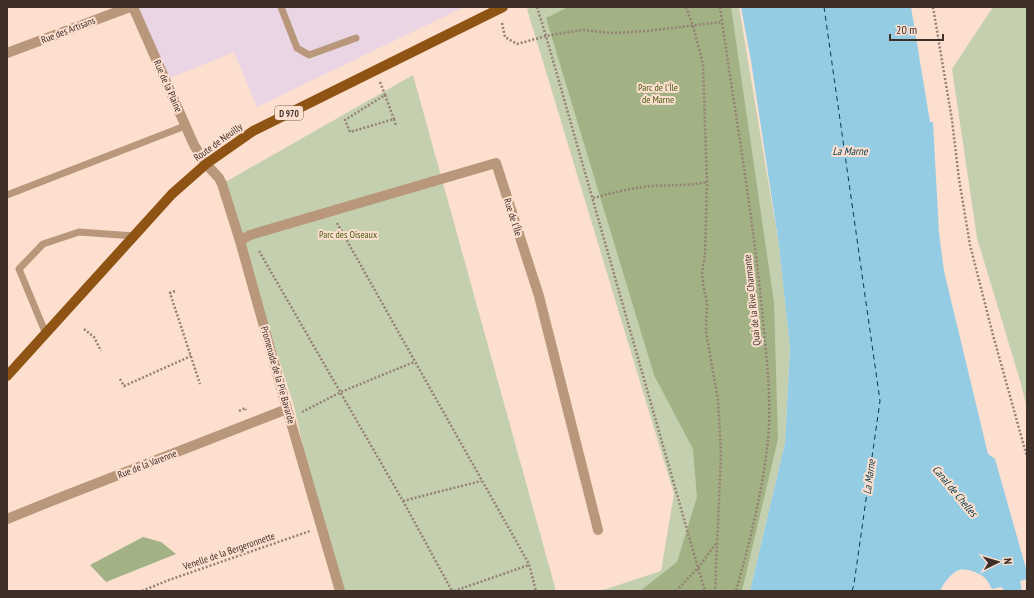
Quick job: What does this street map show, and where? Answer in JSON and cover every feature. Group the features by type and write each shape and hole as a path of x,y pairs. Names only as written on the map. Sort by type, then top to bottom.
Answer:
{"main road":[{"name":"Route de Neuilly","path":"7,376 172,194 206,164 253,131 501,8"}],"street":[{"name":"Rue des Artisans","path":"7,53 130,7"},
{"name":"Rue de la Plaine","path":"133,7 185,126 206,164"},
{"name":"Rue de l'Île","path":"240,241 250,235 496,162 539,296 598,530"},
{"name":"Promenade de la Pie Bavarde","path":"206,164 219,178 222,184 240,241 288,414 340,591"},
{"name":"Rue de la Varenne","path":"7,519 54,500 288,414"}],"lane":[{"path":"280,7 297,48 309,55 356,38"},
{"path":"7,195 185,126"},
{"path":"46,334 19,269 43,244 79,232 134,236"}],"path":[{"path":"537,7 705,591"},
{"path":"686,7 693,26 703,64 707,182 705,254 702,272 703,284 708,303 706,332 718,400 721,454 715,591"},
{"name":"Quai de la Rive Charmante","path":"720,7 759,277 766,349 769,413 767,448 755,515 736,591"},
{"path":"933,7 952,120 959,179 970,245 1027,457"},
{"path":"501,8 505,37 518,44 546,36 582,30 613,33 647,31 722,22"},
{"path":"375,70 396,126"},
{"path":"385,94 345,120 350,132 394,118"},
{"path":"593,198 620,191 650,186 698,184 707,182"},
{"path":"331,212 529,564 536,591"},
{"path":"250,235 341,392 453,591 529,564"},
{"path":"175,291 170,293 200,384"},
{"path":"84,330 94,337 101,351"},
{"path":"120,379 124,386 191,356"},
{"path":"288,414 414,362"},
{"path":"403,502 481,481"},
{"name":"Venelle de la Bergeronnette","path":"142,591 321,526"},
{"path":"676,591 698,568 717,542"}],"shaded area":[{"path":"133,7 464,7 257,107 234,52 165,80"}],"green space":[{"name":"Parc de l'Île de Marne","path":"532,7 739,7 779,246 790,348 785,443 750,591 600,591 661,571 674,494 527,9"},
{"name":"Parc de l'Île de Marne","path":"568,7 731,7 774,303 778,439 742,591 640,591 677,562 697,497 693,449 654,375 546,18"},
{"path":"993,7 1027,7 1027,408 977,238 952,69"},
{"name":"Parc des Oiseaux","path":"413,75 556,591 340,591 321,527 294,406 222,184"},
{"path":"143,537 161,542 176,554 106,582 90,565"}],"water":[{"name":"La Marne","path":"741,7 911,7 930,122 933,122 939,233 944,271 988,454 995,459 1027,572 1027,579 1020,581 1022,591 1004,591 1002,587 992,589 987,580 980,575 969,570 959,570 950,576 940,591 750,591 785,443 790,348 779,246 751,61"}],"ferry route":[{"path":"824,7 880,401 852,591"}],"water label":[{"name":"Canal de Chelles","path":"955,491"}]}
